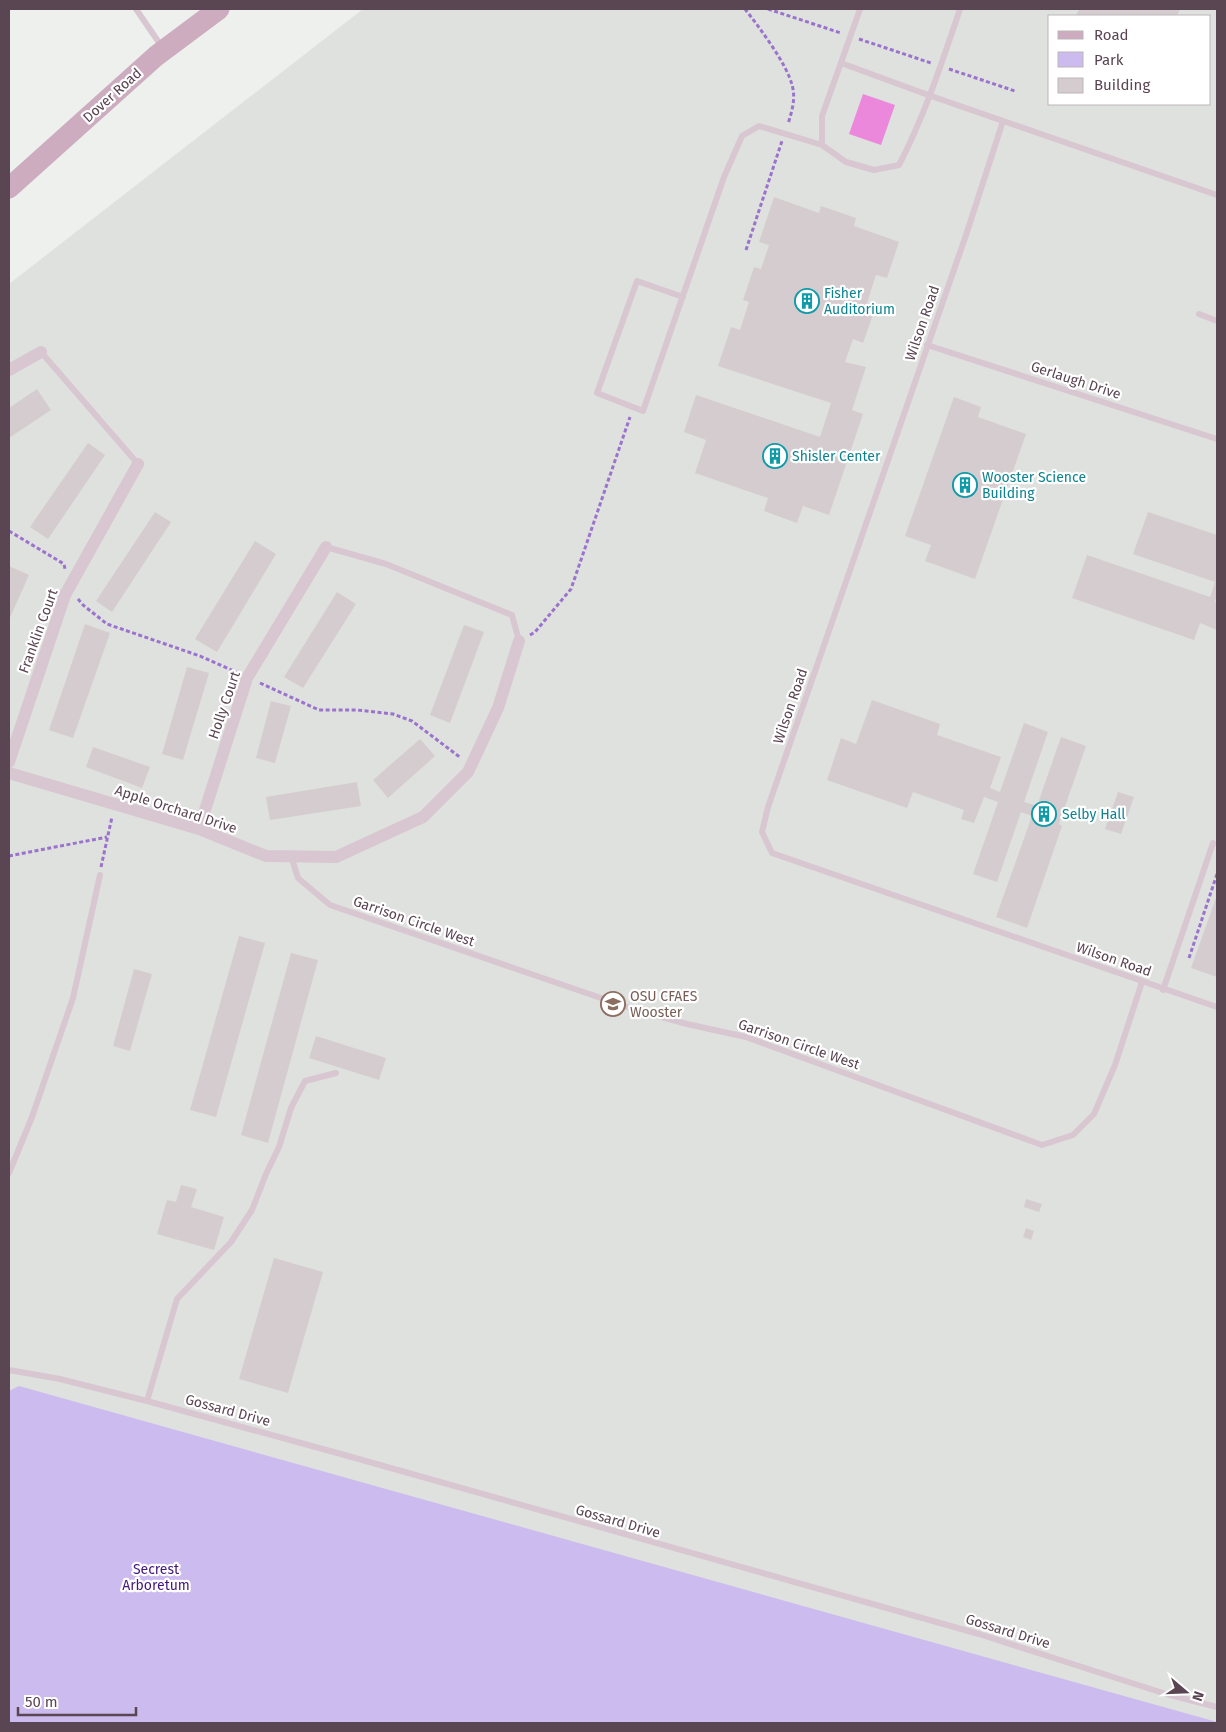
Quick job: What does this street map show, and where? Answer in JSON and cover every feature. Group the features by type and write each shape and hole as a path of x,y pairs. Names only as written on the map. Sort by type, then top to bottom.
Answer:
{"main road":[{"name":"Dover Road","path":"9,188 164,50 219,9"}],"street":[{"path":"9,370 40,352"},
{"name":"Franklin Court","path":"9,762 65,595 138,464"},
{"name":"Holly Court","path":"199,829 247,678 326,547"},
{"name":"Apple Orchard Drive","path":"9,773 199,829 266,856 336,857 423,818 468,772 498,708 518,641"}],"lane":[{"path":"136,9 164,50"},
{"path":"822,145 822,116 860,9"},
{"path":"683,297 637,281 597,393 643,410 683,297 724,177 742,136 759,126 822,145 846,162 874,170 899,165 913,139 931,96 960,9"},
{"path":"841,63 1217,196"},
{"name":"Wilson Road","path":"1003,121 928,345 768,807 762,832 772,853 1163,990 1217,1007"},
{"path":"1198,314 1217,321"},
{"name":"Gerlaugh Drive","path":"928,345 1217,439"},
{"path":"40,352 138,464"},
{"path":"326,547 386,564 512,615 518,641"},
{"path":"1163,990 1213,843"},
{"name":"Garrison Circle West","path":"290,856 298,878 330,905 636,1010 746,1037 1042,1145 1073,1135 1094,1114 1115,1065 1142,982"},
{"path":"9,1173 32,1117 73,998 100,874"},
{"path":"147,1401 177,1299 231,1242 252,1210 279,1147 290,1108 305,1081 336,1074"},
{"name":"Gossard Drive","path":"9,1370 60,1379 147,1401 979,1634 1166,1694 1217,1707"}],"path":[{"path":"768,9 1014,91"},
{"path":"518,641 535,632 571,589 633,407"},
{"path":"9,531 64,564 69,588 83,604 106,624 200,656 319,710 357,710 393,714 412,721 462,759 468,772"},
{"path":"100,874 114,804"},
{"path":"9,856 107,837"},
{"path":"1189,958 1217,874"}],"shaded area":[{"name":"OSU CFAES Wooster","path":"363,9 1217,9 1217,1723 9,1723 9,284"},
{"path":"863,94 895,105 881,145 849,134"}],"green space":[{"name":"Secrest Arboretum","path":"19,1386 1217,1723 9,1723 9,1391"}],"building":[{"path":"1079,9 1180,9 1177,15 1076,15"},
{"name":"Fisher Auditorium","path":"774,197 819,213 821,206 856,218 854,226 899,242 887,278 876,275 867,303 876,306 863,343 853,339 845,362 866,367 852,410 863,414 829,515 803,506 797,523 764,511 768,498 695,473 706,440 684,432 696,395 820,437 831,403 718,366 731,327 740,330 749,302 743,300 754,267 761,269 769,245 759,242"},
{"path":"37,389 51,410 9,438 9,408"},
{"name":"Wooster Science Building","path":"954,397 981,407 978,417 1026,434 975,579 925,561 931,545 905,536"},
{"path":"88,443 105,455 48,539 30,527"},
{"path":"155,512 171,522 112,612 96,601"},
{"path":"1148,512 1217,535 1217,595 1215,602 1217,603 1217,630 1200,623 1194,640 1072,598 1087,555 1210,597 1215,582 1133,554"},
{"path":"255,541 276,554 217,652 195,639"},
{"path":"9,566 29,575 9,620"},
{"path":"337,592 356,604 303,688 284,677"},
{"path":"85,624 110,633 73,738 49,730"},
{"path":"464,625 484,632 450,723 430,715"},
{"path":"187,667 209,673 183,760 162,754"},
{"name":"Selby Hall","path":"872,700 940,724 937,735 1001,757 990,788 1000,792 1024,723 1048,732 1024,802 1037,806 1061,737 1086,746 1059,824 1062,826 1027,928 996,917 1032,816 1021,812 997,882 973,874 998,802 984,797 974,823 961,819 964,810 913,792 907,808 827,780 841,738 856,744"},
{"path":"271,701 291,706 275,763 256,758"},
{"path":"420,739 435,756 388,798 373,780"},
{"path":"93,747 150,767 142,788 86,767"},
{"path":"357,782 361,806 270,820 266,797"},
{"path":"1118,792 1134,797 1121,834 1105,829"},
{"path":"1217,895 1217,977 1191,968"},
{"path":"239,936 265,943 216,1117 190,1110"},
{"path":"291,953 318,960 268,1143 241,1135"},
{"path":"134,969 152,974 130,1051 113,1046"},
{"path":"316,1036 386,1058 379,1080 309,1058"},
{"path":"181,1185 197,1189 191,1207 224,1217 214,1250 157,1234 167,1200 176,1202"},
{"path":"1026,1199 1042,1204 1039,1212 1024,1207"},
{"path":"1026,1228 1034,1231 1031,1240 1023,1237"},
{"path":"274,1258 323,1272 288,1393 239,1379"}],"place":[{"name":"Fisher Auditorium","path":"807,301"},
{"name":"Shisler Center","path":"775,456"},
{"name":"Wooster Science Building","path":"965,485"},
{"name":"Selby Hall","path":"1044,814"},
{"name":"OSU CFAES Wooster","path":"613,1004"}]}
